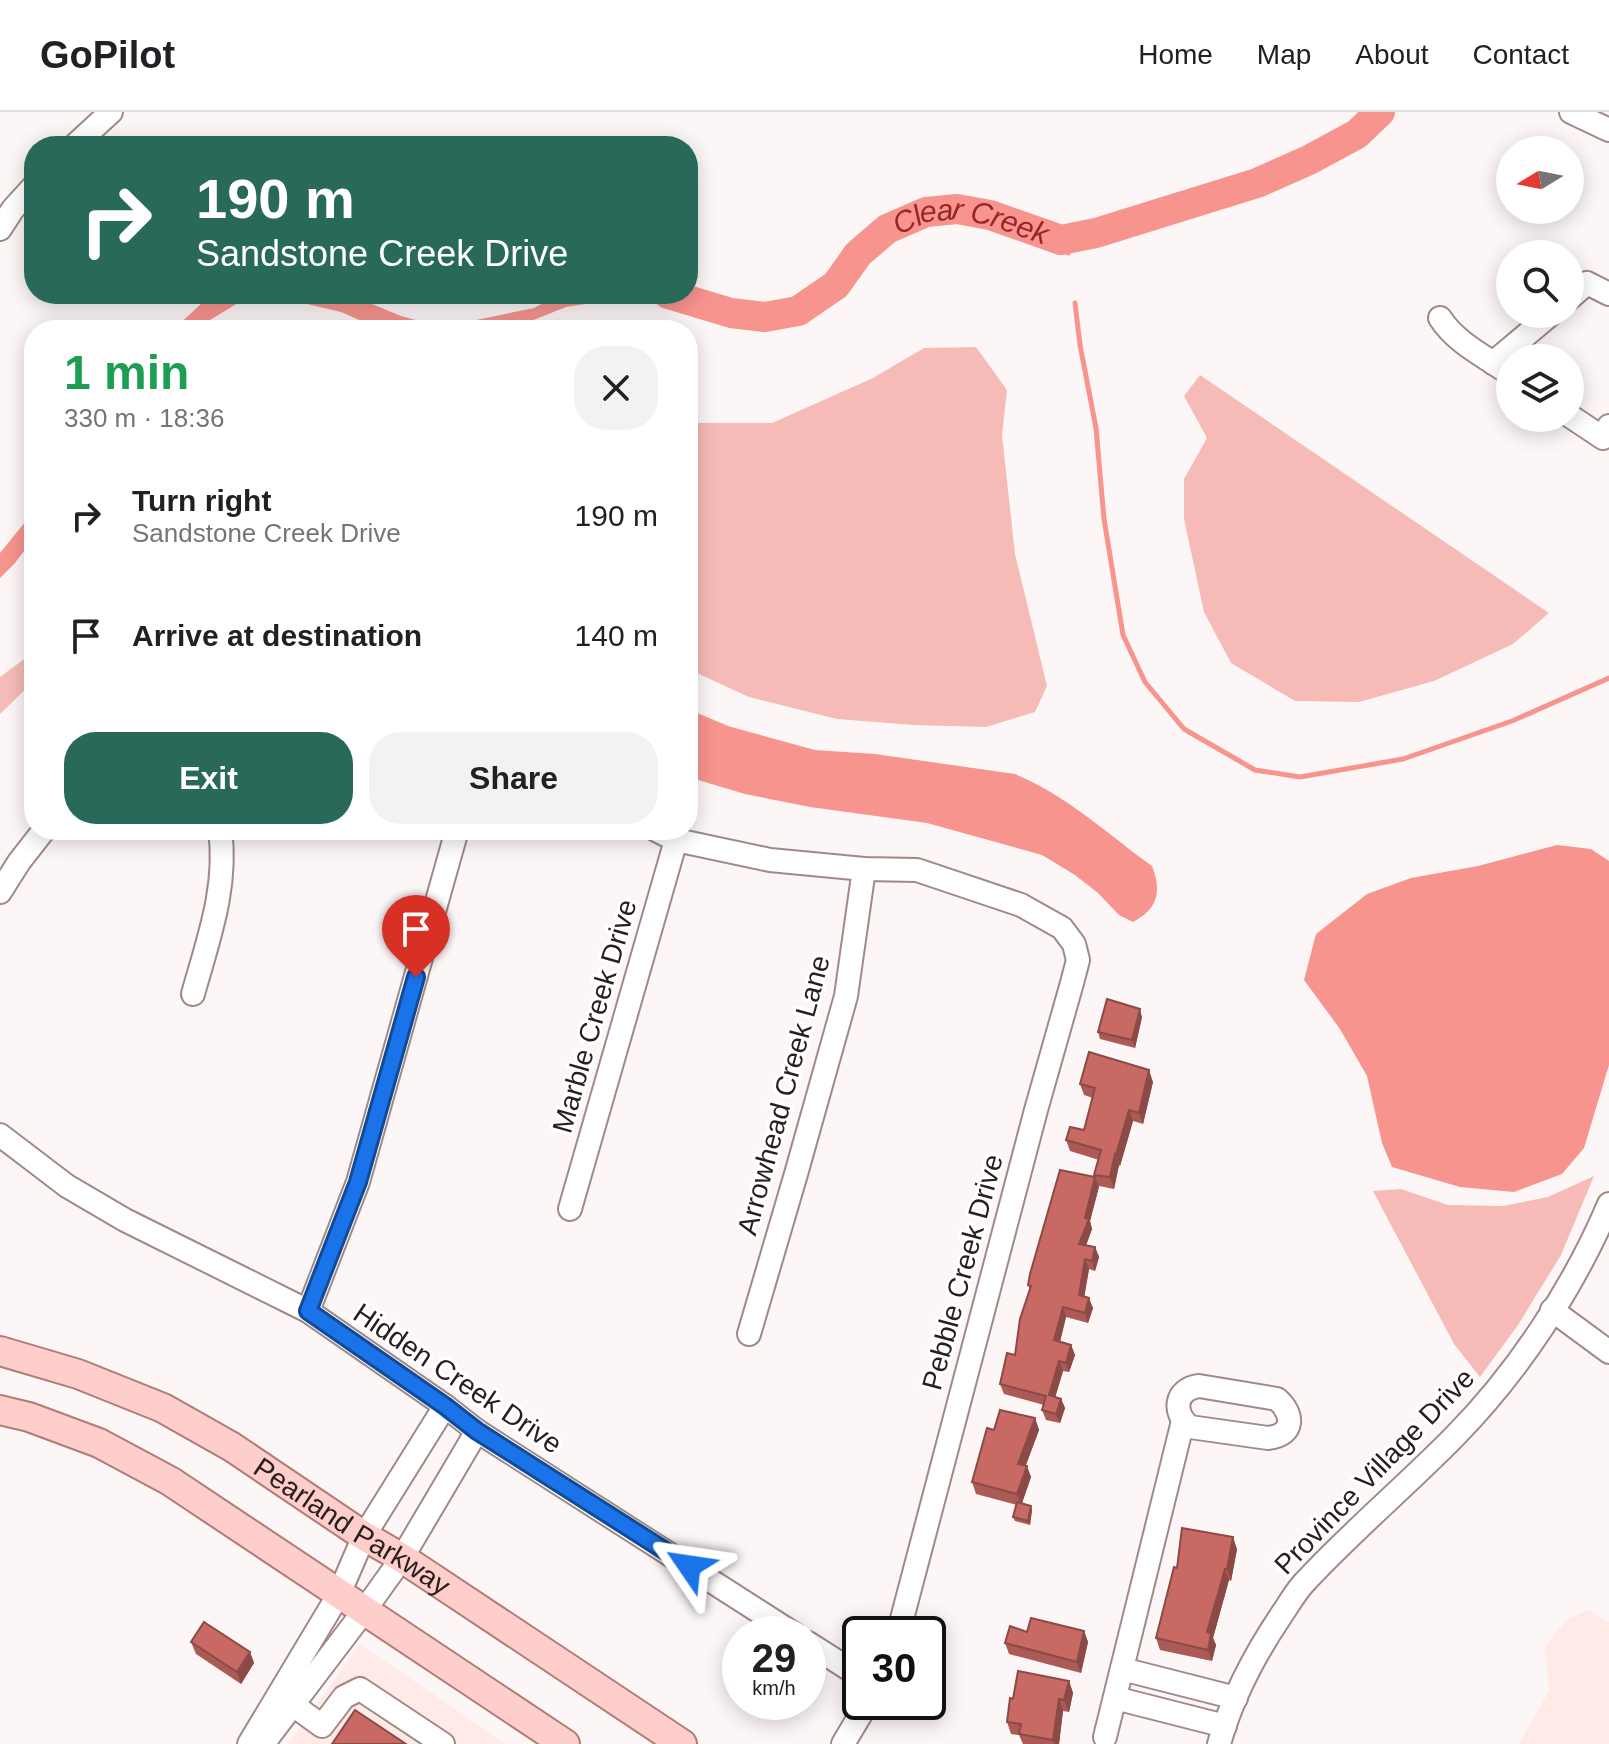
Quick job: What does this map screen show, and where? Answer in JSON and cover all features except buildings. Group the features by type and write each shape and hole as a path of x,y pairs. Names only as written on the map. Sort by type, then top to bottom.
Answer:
{"main road":[{"name":"Pearland Parkway","path":"0,1351 78,1374 163,1408 232,1447 682,1744"},
{"path":"0,1410 29,1417 99,1443 170,1481 565,1744"}],"street":[{"path":"85,136 111,112"},
{"path":"1571,112 1609,130"},
{"path":"0,229 24,197"},
{"path":"1584,292 1609,294"},
{"path":"1440,318 1456,338 1496,364"},
{"path":"1524,344 1538,328"},
{"path":"1584,422 1606,432"},
{"path":"0,892 36,840"},
{"path":"193,994 221,886 222,840"},
{"path":"308,1311 358,1182 454,840"},
{"name":"Marble Creek Drive","path":"570,1209 665,840"},
{"path":"687,840 770,860 864,869"},
{"name":"Pebble Creek Drive","path":"864,869 917,870 1021,905 1062,928 1074,944 1078,960 903,1616"},
{"name":"Arrowhead Creek Lane","path":"749,1334 846,996 864,869"},
{"name":"Hidden Creek Drive","path":"0,1135 67,1186 125,1220 308,1311 477,1431 766,1616"},
{"name":"Province Village Drive","path":"1222,1735 1257,1652 1301,1586 1482,1406 1530,1345 1585,1255 1609,1204"},
{"path":"1552,1310 1609,1352"},
{"path":"263,1744 339,1594 364,1536 445,1406"},
{"path":"1105,1737 1183,1421"},
{"path":"249,1744 364,1611 402,1558 477,1431"},
{"path":"1122,1669 1236,1698"},
{"path":"286,1699 316,1735 344,1697 360,1689 443,1744"},
{"path":"1115,1698 1222,1735"},
{"path":"843,1744 857,1720"}],"shaded area":[{"path":"201,304 236,304 210,320 184,320"},
{"path":"307,304 372,304 416,320 359,320"},
{"path":"542,304 586,304 566,307 534,320 476,320"},
{"path":"976,347 1007,390 1002,435 1015,554 1047,686 1035,712 986,727 837,719 749,697 698,674 698,423 772,423 873,378 924,348"},
{"path":"1200,375 1549,613 1513,644 1434,681 1359,702 1295,701 1231,663 1204,612 1184,519 1184,479 1207,438 1184,396"},
{"path":"24,523 24,551 0,578 0,553"},
{"path":"24,659 24,691 0,714 0,677"},
{"path":"698,713 728,726 815,750 875,754 1015,774 1069,804 1152,866 1157,883 1156,898 1148,911 1133,922 1119,915 1075,875 1042,855 927,823 810,807 745,794 698,780"},
{"path":"1557,845 1591,849 1609,861 1609,1065 1584,1148 1562,1174 1514,1192 1460,1187 1392,1167 1382,1143 1367,1076 1340,1029 1304,980 1316,934 1367,894 1411,878 1478,866"},
{"path":"1594,1176 1561,1255 1518,1325 1480,1377 1454,1344 1373,1191 1401,1189 1448,1205 1503,1206 1548,1197"},
{"path":"1588,1610 1609,1622 1609,1744 1519,1744 1549,1691 1545,1647 1566,1620"},
{"path":"360,1644 506,1744 288,1744"}],"waterway":[{"name":"Clear Creek","path":"698,303 731,313 765,317 798,311 836,285 858,254 887,229 926,212 957,209 990,215 1061,240 1096,233 1257,183 1357,134 1380,112"},
{"path":"1061,240 1068,253"},
{"path":"1075,303 1096,428 1104,519 1123,635 1145,682 1184,729 1255,770 1300,777 1403,759 1512,721 1609,678"}],"route":[{"path":"416,977 358,1182 308,1311 477,1431 689,1566"}]}
